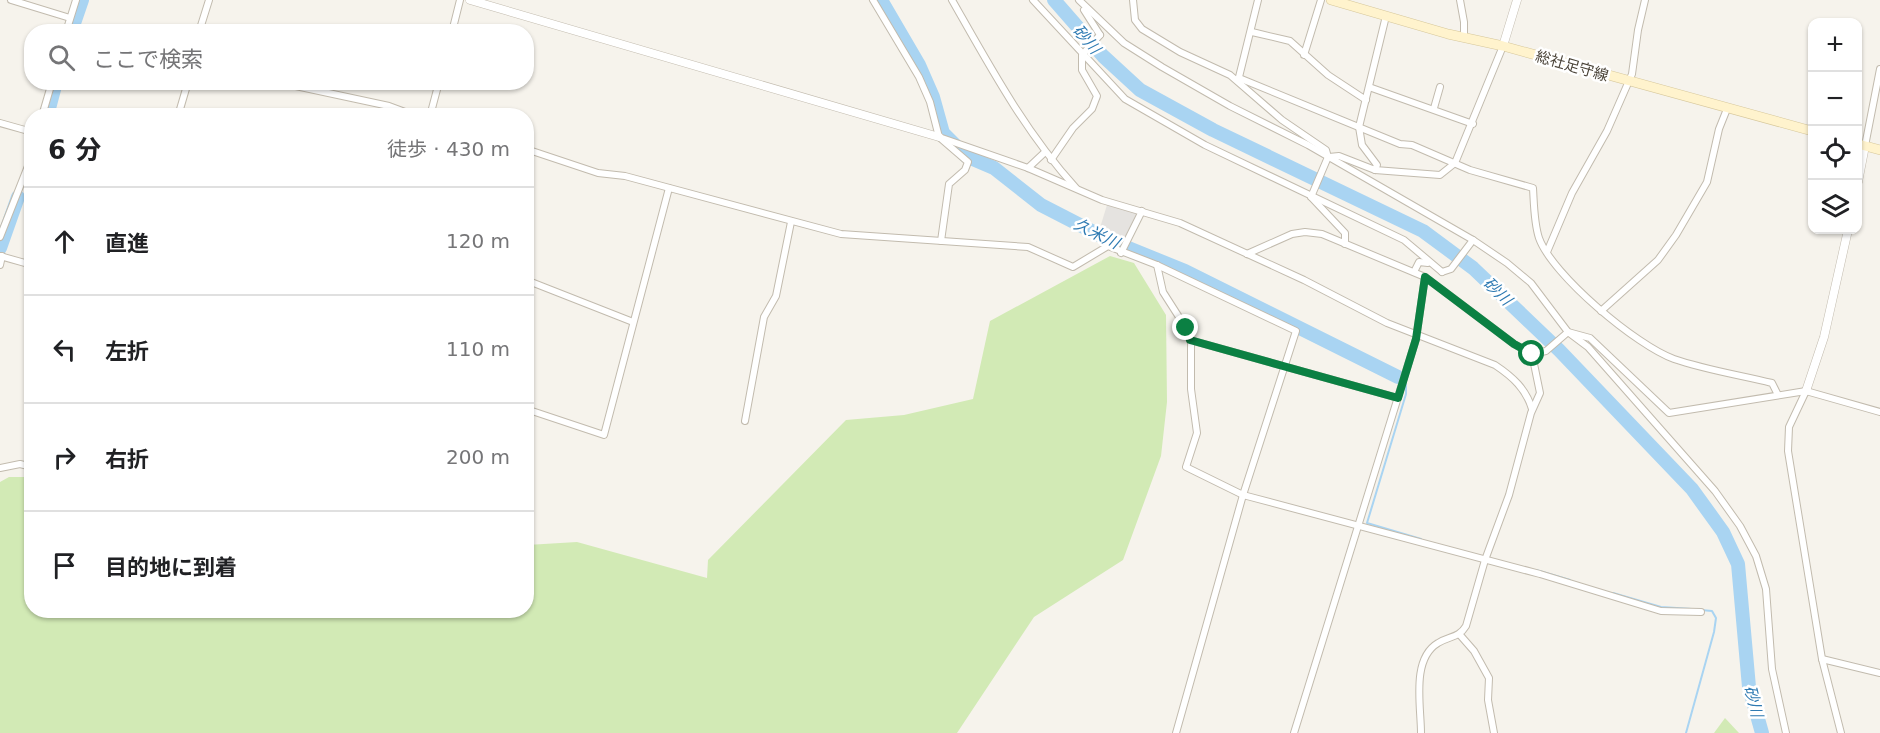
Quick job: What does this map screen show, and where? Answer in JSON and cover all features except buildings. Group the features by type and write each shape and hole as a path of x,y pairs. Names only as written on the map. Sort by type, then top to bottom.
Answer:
{"main road":[{"name":"総社足守線","path":"1331,0 1808,130"},
{"path":"1862,145 1880,150"}],"street":[{"path":"11,0 70,18"},
{"path":"68,24 76,0"},
{"path":"202,24 209,0"},
{"path":"454,24 460,0"},
{"path":"470,0 959,144 1028,168 1078,190 1180,223 1416,335 1495,365 1510,375 1528,394 1532,409"},
{"path":"873,0 919,77 943,139 968,162 965,170 950,184 941,241"},
{"path":"952,0 1002,88 1044,153 1078,190"},
{"path":"1034,0 1082,55 1125,99 1205,146 1311,197 1330,202 1404,240 1442,272"},
{"path":"1133,0 1135,20 1142,29 1180,52 1238,80 1400,144 1413,145 1455,163 1533,188 1539,237 1547,252 1601,311 1636,338 1672,359 1772,383 1777,393"},
{"path":"1238,80 1252,32 1258,0"},
{"path":"1304,55 1321,0"},
{"path":"1460,0 1464,37"},
{"path":"1328,158 1339,156 1375,170 1440,175 1455,163 1473,124 1518,0"},
{"path":"1547,252 1572,193 1607,131 1629,82 1645,0"},
{"path":"1079,1 1100,35"},
{"path":"1079,1 1118,37 1162,67 1473,240 1531,283 1565,334 1588,346 1715,491 1740,526 1755,556 1766,589 1772,669 1786,733"},
{"path":"1375,170 1377,165 1362,145 1359,127 1386,16"},
{"path":"1252,32 1285,38 1328,75 1366,100"},
{"path":"1051,160 1073,128 1092,109 1097,96 1082,70 1082,55 1100,35"},
{"path":"1100,35 1118,37"},
{"path":"1862,141 1880,69"},
{"path":"1238,80 1282,120 1326,150 1328,158 1311,197"},
{"path":"1369,87 1434,108 1473,124"},
{"path":"1434,108 1440,87"},
{"path":"44,108 50,90"},
{"path":"180,108 186,90"},
{"path":"314,90 394,108"},
{"path":"432,108 437,90"},
{"path":"1601,311 1658,260 1676,235 1707,182 1719,129 1728,109"},
{"path":"0,123 24,130"},
{"path":"534,152 598,172 625,176 841,234 1028,247 1073,267 1108,246 1123,249 1296,331 1243,495 1176,733"},
{"path":"1028,168 1044,153"},
{"path":"0,237 24,176"},
{"path":"534,412 604,435 669,189"},
{"path":"1311,197 1345,233 1345,244"},
{"path":"1123,249 1142,211"},
{"path":"744,421 764,317 776,296 791,222"},
{"path":"1247,254 1285,237 1305,232 1322,234 1425,277 1514,344 1532,354 1546,351 1565,334"},
{"path":"1840,733 1822,659 1787,444 1789,427 1806,391 1824,337 1847,234"},
{"path":"1442,272 1451,269 1473,240"},
{"path":"0,265 1,256 24,263"},
{"path":"1414,272 1419,262 1425,261 1442,272"},
{"path":"1157,265 1163,292 1186,328 1190,340 1191,389 1197,433 1186,467 1243,495 1486,559 1661,611 1701,612"},
{"path":"1294,733 1398,398 1416,335 1425,277"},
{"path":"534,283 633,322"},
{"path":"1565,334 1590,338 1670,413 1693,411 1777,393 1806,391 1880,412"},
{"path":"1190,340 1398,398"},
{"path":"1421,733 1421,668 1432,648 1460,636 1466,626 1486,559 1509,495 1532,409 1540,393 1532,354"},
{"path":"0,468 24,465"},
{"path":"1460,636 1474,651 1489,678 1488,700 1494,733"},
{"path":"1822,659 1880,673"}],"green space":[{"path":"1110,256 1134,263 1166,315 1167,402 1161,456 1123,560 1034,617 957,733 0,733 0,482 9,477 24,477 24,618 534,618 534,545 577,542 707,578 708,560 846,420 904,415 973,399 990,321"},
{"path":"1725,718 1739,733 1714,733"}],"shaded area":[{"path":"1107,205 1138,213 1123,242 1099,231"}],"waterway":[{"path":"74,24 82,0"},
{"name":"久米川","path":"881,0 919,65 933,97 943,133 966,156 994,168 1041,205 1111,241 1185,271 1398,377"},
{"name":"砂川","path":"1054,0 1103,56 1140,90 1213,130 1423,231 1473,268 1559,350 1692,489 1723,532 1738,564 1749,687 1762,733"},
{"path":"49,108 54,90"},
{"path":"0,248 18,197"},
{"path":"1398,377 1406,382 1406,394 1367,523 1421,539"},
{"path":"1536,570 1570,580"},
{"path":"1613,593 1661,607 1692,609"},
{"path":"1686,733 1716,618 1712,611 1701,610"}],"route":[{"path":"1186,328 1190,340 1398,398 1416,339 1425,277 1463,303 1514,344 1532,354"}]}
